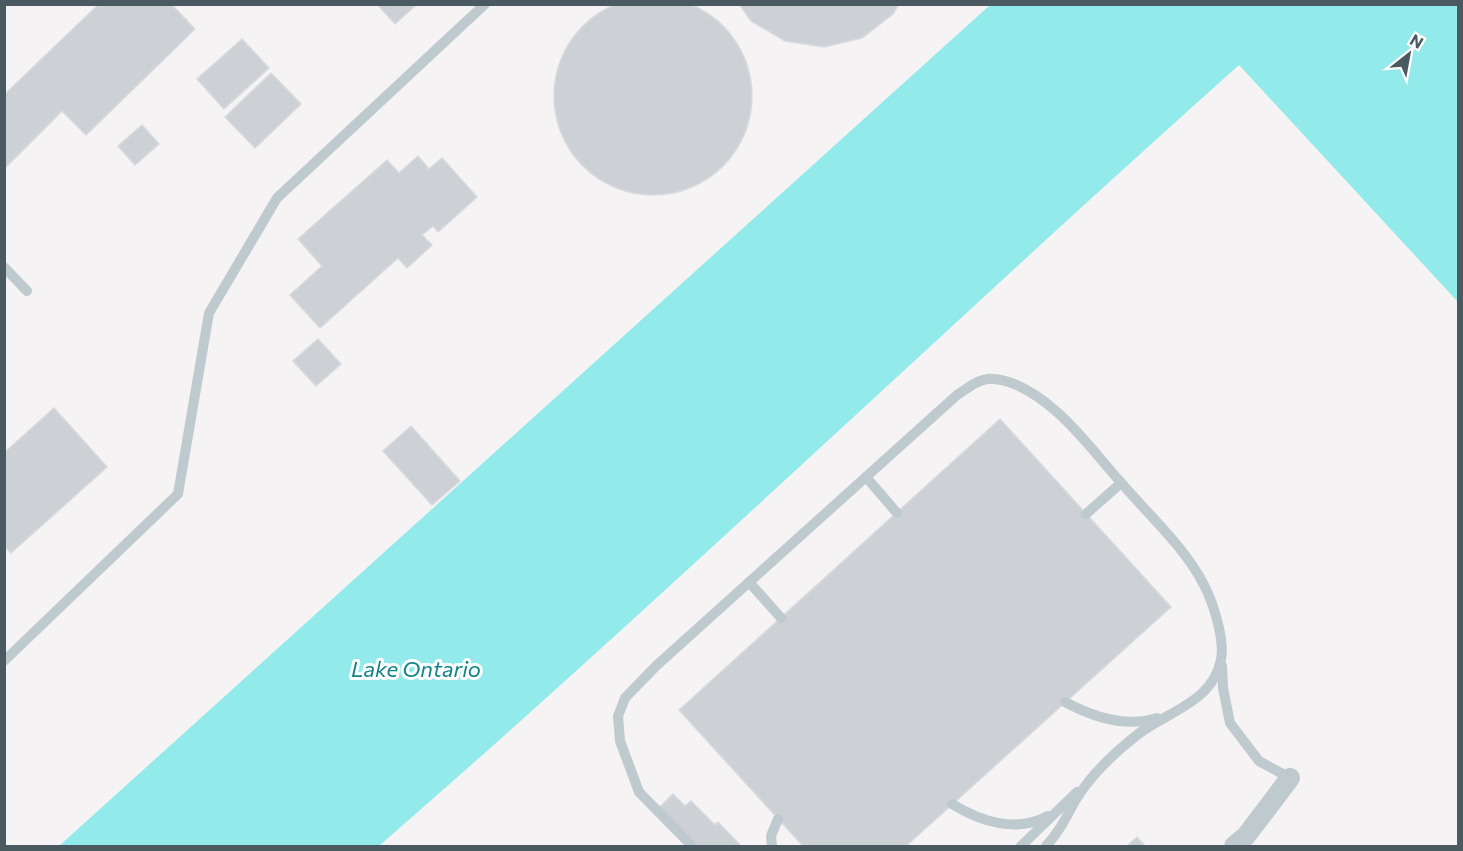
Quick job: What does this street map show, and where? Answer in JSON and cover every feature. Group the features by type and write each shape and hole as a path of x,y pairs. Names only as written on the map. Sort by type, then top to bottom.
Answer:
{"street":[{"path":"1234,846 1246,836 1290,778"}],"lane":[{"path":"4,661 178,494 209,313 277,198 485,4"},
{"path":"4,267 27,291"},
{"path":"692,846 639,792 620,741 618,716 625,698 639,682 957,395 983,380 993,379 1012,383 1028,391 1058,413 1176,545 1204,585 1221,639 1223,688 1230,723 1259,761 1290,778"},
{"path":"866,477 897,513"},
{"path":"1086,514 1121,483"},
{"path":"750,582 781,618"},
{"path":"1021,846 1139,733 1193,702 1208,690 1217,675 1222,658"},
{"path":"1065,702 1092,716 1124,722 1154,719 1180,709"},
{"path":"1046,846 1059,831 1087,785 1111,758"},
{"path":"952,804 970,816 1003,824 1036,823 1059,810"},
{"path":"772,846 771,836 778,819"}],"water":[{"name":"Lake Ontario","path":"990,5 1458,5 1458,302 1239,65 596,653 379,846 59,846"}],"building":[{"path":"653,-3 682,1 700,9 723,26 740,49 748,67 752,96 748,125 740,143 723,166 700,183 682,191 653,195 624,191 606,183 583,166 566,143 558,125 554,96 558,67 566,49 583,26 606,9 624,1"},
{"path":"99,4 171,4 195,29 86,135 62,111 4,169 4,95"},
{"path":"377,4 417,4 395,24"},
{"path":"739,4 899,4 893,14 862,38 824,47 785,41 751,21"},
{"path":"242,39 269,68 224,109 197,79"},
{"path":"271,73 301,104 255,148 225,117"},
{"path":"142,125 159,144 135,165 118,146"},
{"path":"418,156 429,169 442,158 477,197 438,232 433,226 422,235 432,245 407,268 398,258 320,328 290,295 322,266 298,239 387,160 399,173"},
{"path":"318,339 341,364 316,386 293,361"},
{"path":"54,408 107,467 11,553 4,546 4,453"},
{"path":"1000,419 1171,607 906,846 803,846 679,710"},
{"path":"411,426 460,481 432,505 383,451"},
{"path":"673,794 685,806 691,801 715,825 718,822 741,846 698,846 659,808"},
{"path":"1137,837 1145,846 1127,846"}]}
